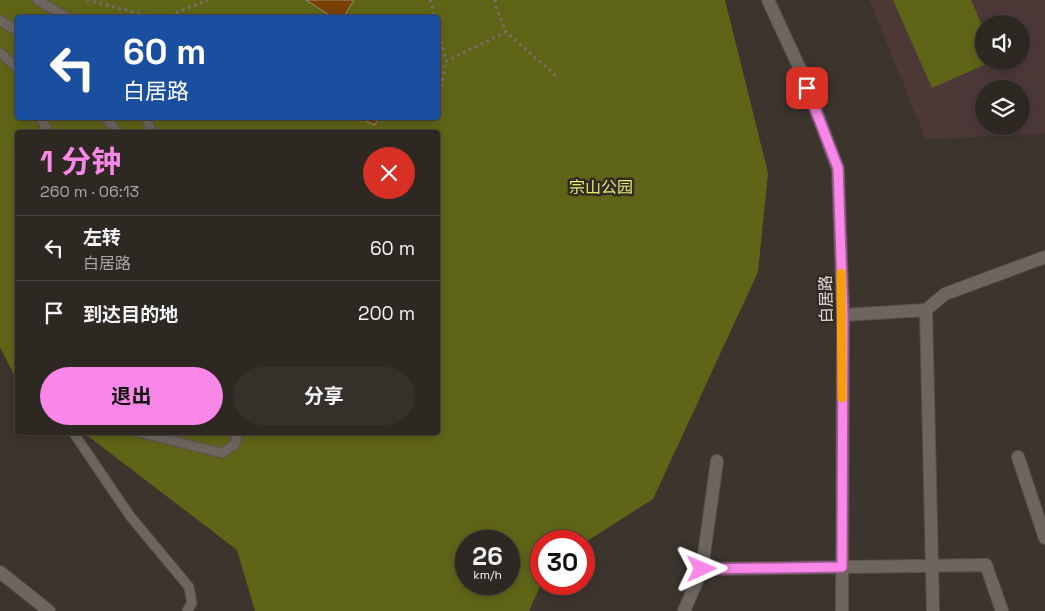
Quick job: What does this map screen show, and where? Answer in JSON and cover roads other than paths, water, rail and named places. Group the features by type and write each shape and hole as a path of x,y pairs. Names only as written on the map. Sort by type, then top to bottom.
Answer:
{"street":[{"name":"白居路","path":"768,0 801,71 838,168 843,315 842,611"},
{"path":"843,315 926,310 945,294 1045,258"},
{"path":"926,310 933,611"},
{"path":"1018,457 1045,538"},
{"path":"684,611 702,569 717,461"},
{"path":"702,569 986,565 1002,611"},
{"path":"0,572 49,611"}],"lane":[{"path":"37,0 64,15"},
{"path":"0,20 15,30"},
{"path":"0,53 15,66"},
{"path":"108,120 115,130"},
{"path":"75,435 130,516 188,586 192,603 187,611"},
{"path":"150,435 222,453 235,444 237,439 234,435"}],"park label":[{"name":"宗山公园","path":"601,187"}]}
